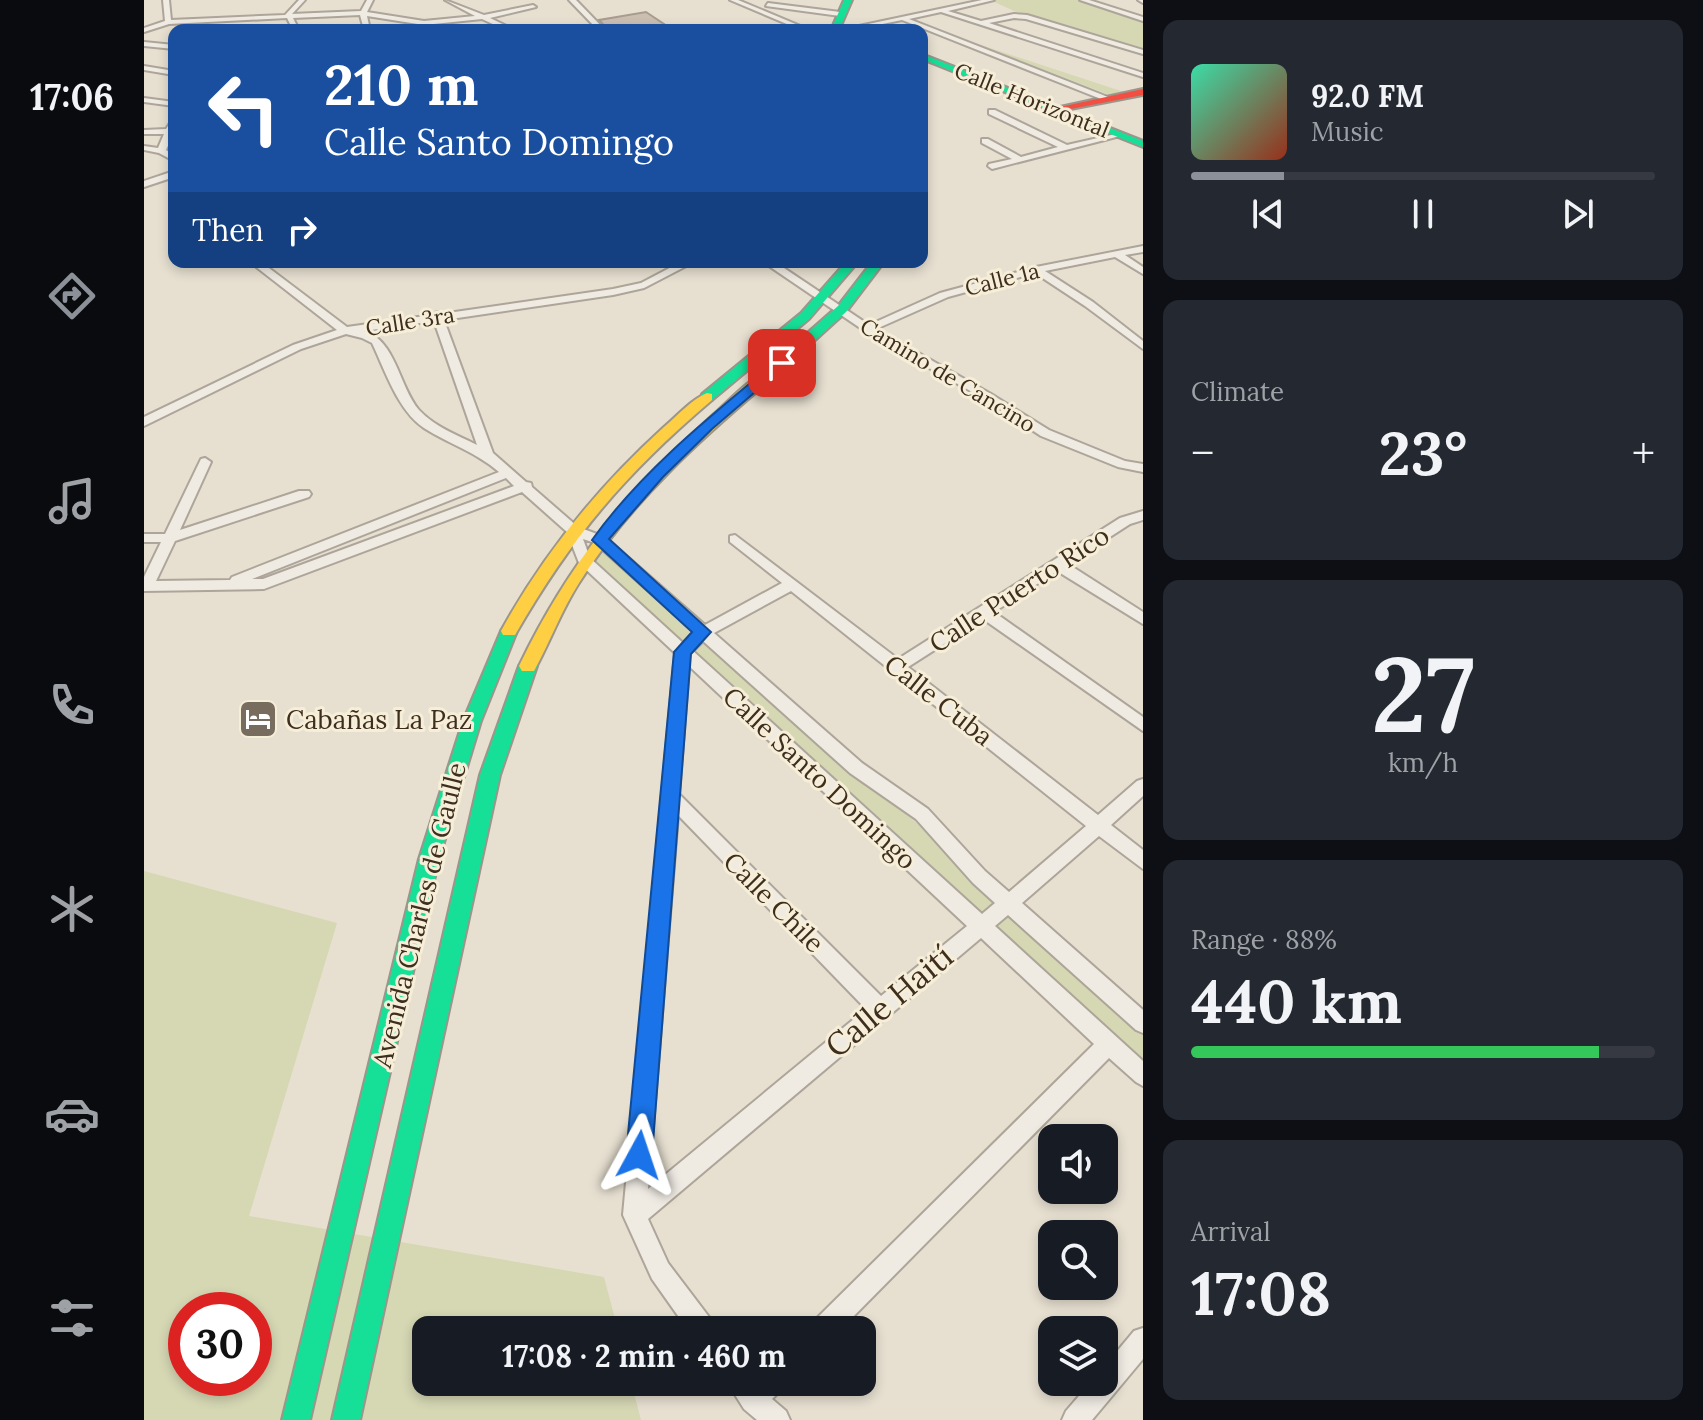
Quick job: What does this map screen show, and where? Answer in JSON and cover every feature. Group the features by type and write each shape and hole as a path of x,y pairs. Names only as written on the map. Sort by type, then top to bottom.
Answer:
{"main road":[{"path":"846,23 863,0"},
{"name":"Calle Horizontal","path":"928,58 1143,144"},
{"path":"1055,109 1136,93"},
{"name":"Avenida Charles de Gaulle","path":"296,1420 340,1253 406,945 436,831 476,704 520,605 573,530 603,495 676,423 822,299 847,268"},
{"name":"Avenida Charles de Gaulle","path":"346,1420 490,775 511,707 530,662 553,613 584,560 600,540 658,474 707,426 841,310 873,268"}],"street":[{"path":"166,0 168,22"},
{"path":"288,15 302,0"},
{"path":"366,24 363,13 370,0"},
{"path":"144,30 168,22 363,13 424,23 484,17 533,7 520,0"},
{"path":"572,0 596,24"},
{"path":"733,0 792,24"},
{"path":"965,0 977,3"},
{"path":"768,5 846,23 904,19 991,0"},
{"path":"1083,0 1143,19"},
{"path":"437,5 447,1 500,24"},
{"path":"231,19 234,9"},
{"path":"254,17 264,10"},
{"path":"943,11 1143,75"},
{"path":"424,23 429,14"},
{"path":"288,15 293,24"},
{"path":"980,23 1008,17 1027,17 1143,52"},
{"path":"212,24 218,19"},
{"path":"904,19 917,24"},
{"path":"928,28 1109,99"},
{"path":"928,35 939,32 1136,93"},
{"path":"144,44 168,46"},
{"path":"1118,67 1143,62"},
{"path":"144,68 168,72"},
{"path":"144,100 168,103"},
{"path":"992,112 1066,148"},
{"path":"144,132 168,131"},
{"path":"161,151 168,135"},
{"path":"992,166 1120,135"},
{"path":"985,141 1019,159"},
{"path":"144,148 168,155"},
{"path":"144,176 168,173"},
{"path":"144,184 168,174"},
{"name":"Calle 1a","path":"868,329 944,295 1036,270 1143,249"},
{"path":"1116,254 1143,271"},
{"path":"263,268 345,331 376,341 411,408 426,424 487,455 573,530"},
{"name":"Calle 3ra","path":"144,422 297,347 345,331 437,315 613,292 644,285 679,268"},
{"name":"Camino de Cancino","path":"777,268 868,329 1045,433 1141,468"},
{"path":"1036,270 1089,304 1143,346"},
{"path":"437,315 487,455"},
{"path":"453,440 478,430"},
{"path":"205,462 145,586 264,584 526,486"},
{"path":"224,585 508,473"},
{"path":"144,538 169,538 304,494"},
{"name":"Calle Puerto Rico","path":"897,667 1125,521 1143,515"},
{"path":"1125,521 1143,531"},
{"name":"Calle Santo Domingo","path":"573,530 600,540 856,768 922,814 955,852 1008,903 1143,1023"},
{"name":"Calle Santo Domingo","path":"573,530 584,560 1143,1075"},
{"name":"Calle Cuba","path":"735,539 1143,861"},
{"path":"1057,564 1143,619"},
{"path":"693,1316 660,1271 634,1215 683,652 703,632 792,584"},
{"path":"983,612 1143,725"},
{"name":"Calle Haití","path":"634,1215 1100,827 1143,786"},
{"name":"Calle Chile","path":"669,795 880,1009"},
{"path":"837,1316 1109,1044"},
{"path":"1075,1420 1143,1340"},
{"path":"760,1396 777,1420"}],"green space":[{"path":"1082,0 1143,20 1143,52 1023,15 992,1"},
{"path":"975,43 1127,93 1112,96"},
{"path":"601,543 1143,1024 1143,1069 588,560"},
{"path":"144,871 337,923 249,1216 604,1277 614,1316 412,1316 412,1396 635,1396 641,1420 144,1420"}],"building":[{"path":"646,12 664,24 603,24 599,20"}],"traffic: fast":[{"path":"838,24 848,0"},
{"path":"928,58 1143,144"},
{"path":"707,397 805,316 847,268"},
{"path":"767,376 842,309 873,268"},
{"path":"296,1420 429,859 472,721 509,631"},
{"path":"346,1420 490,775 528,666"}],"traffic: slow":[{"path":"528,666 572,581 599,542 694,438 767,376"},
{"path":"509,631 571,533 621,476 707,397"}],"traffic: jam":[{"path":"1055,109 1143,92"}],"place":[{"name":"Cabañas La Paz","path":"258,719"}],"route":[{"path":"639,1155 683,652 703,632 600,540 658,474 707,426 782,363"}]}
